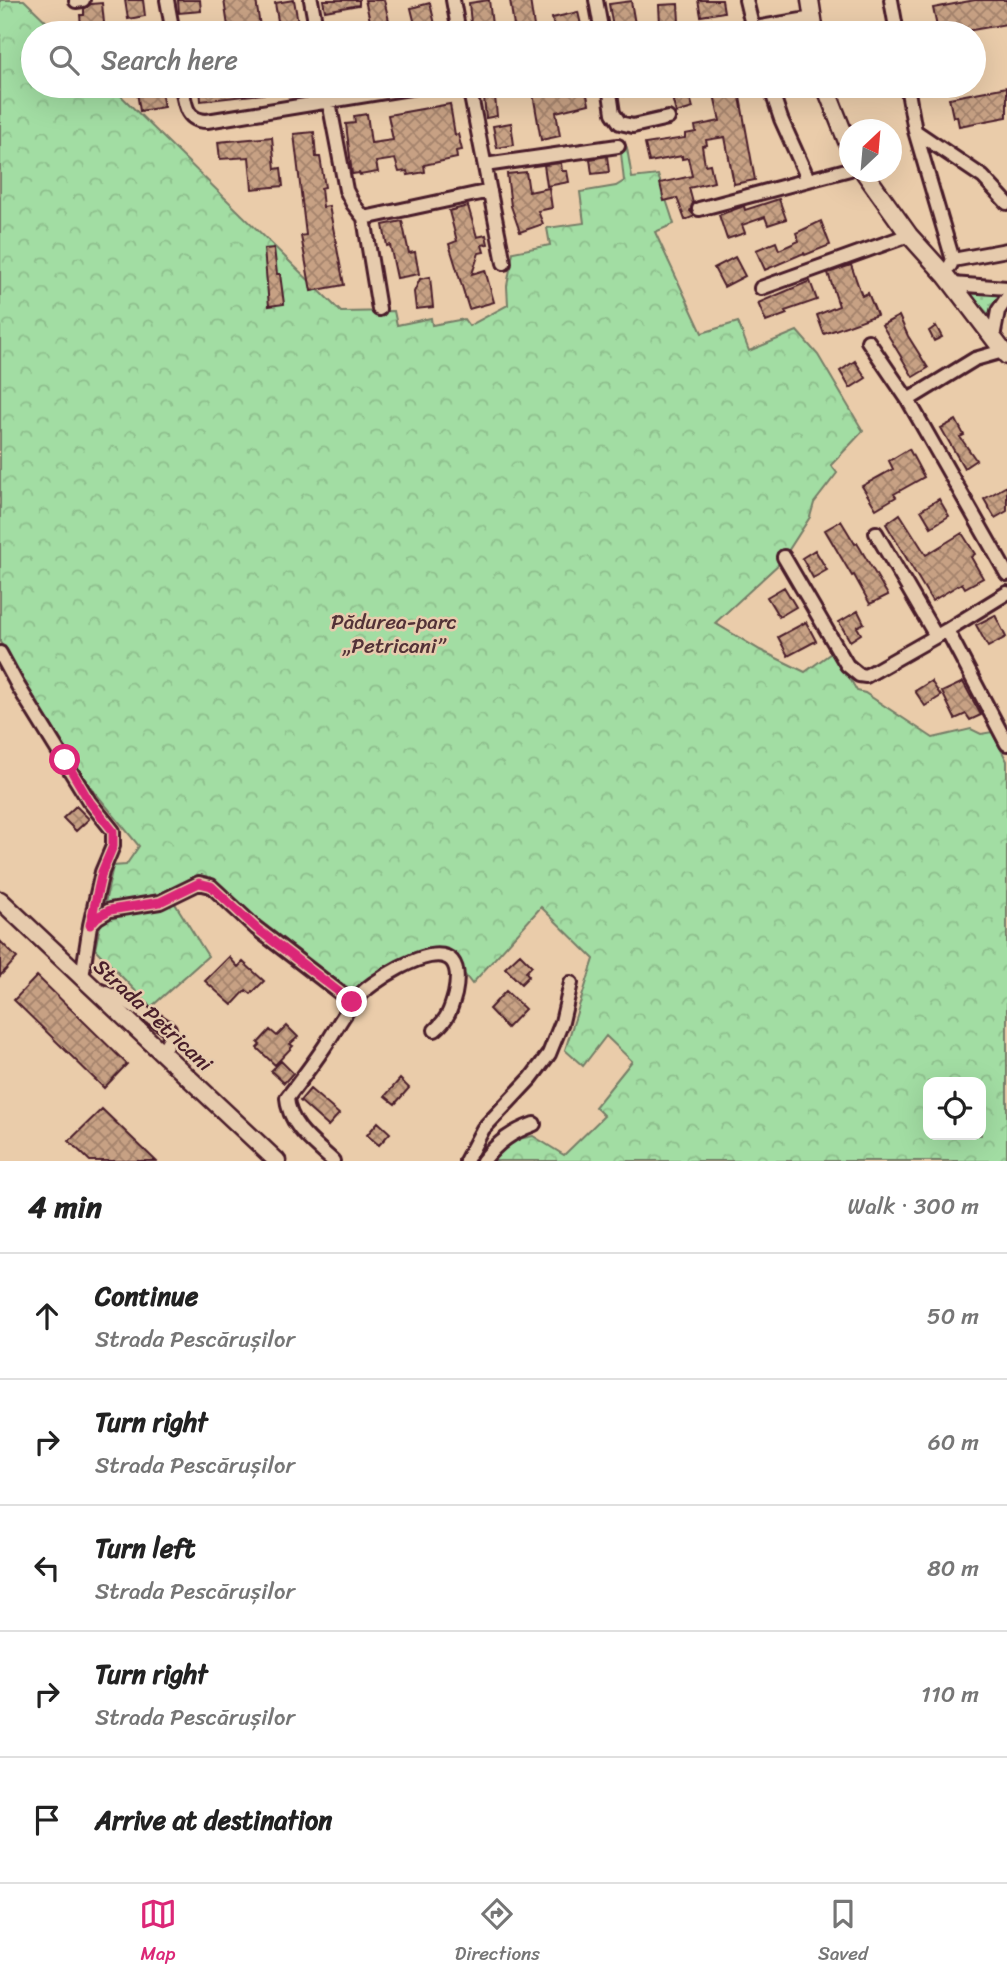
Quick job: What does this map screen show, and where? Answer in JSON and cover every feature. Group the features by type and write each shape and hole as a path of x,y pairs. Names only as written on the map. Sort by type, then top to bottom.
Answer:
{"main road":[{"path":"810,0 813,21"},
{"path":"830,98 839,123"},
{"path":"871,182 909,235 949,280 1001,348"},
{"name":"Strada Petricani","path":"0,900 277,1161"}],"street":[{"path":"167,0 171,21"},
{"path":"311,0 315,21"},
{"path":"453,0 457,21"},
{"path":"596,0 600,21"},
{"path":"746,0 751,21"},
{"path":"891,0 895,21"},
{"path":"184,98 191,116 199,121 352,98"},
{"path":"328,98 346,190 364,218 379,309"},
{"path":"471,98 504,263"},
{"path":"611,98 613,113 620,124 633,125 668,118"},
{"path":"774,98 808,180"},
{"path":"909,98 915,131 953,260 949,280 1007,288"},
{"path":"915,131 983,177 1007,203"},
{"path":"485,165 618,146"},
{"path":"699,209 839,172"},
{"path":"364,218 490,191"},
{"path":"761,288 909,235"},
{"path":"953,260 1007,250"},
{"path":"908,400 975,359 1001,348 998,311 1007,298"},
{"path":"868,341 908,400 1007,574"},
{"path":"876,533 942,633 1007,744"},
{"path":"783,557 847,665 859,675 871,675 1007,593"},
{"path":"0,653 89,801 113,831 113,846 102,872 82,977"},
{"path":"90,925 97,917 110,910 160,902 199,883 211,886 256,928 352,1002"},
{"path":"333,1161 294,1123 286,1098 313,1065 352,1002 373,984 405,965 432,954 443,955 454,962 459,976 452,1009 435,1030"},
{"path":"466,1161 482,1129 549,1054 562,1022 571,983"},
{"path":"483,1161 498,1143 515,1130 534,1124"}],"green space":[{"name":"Pădurea-parc „Petricani”","path":"0,0 24,0 46,21 21,21 21,98 123,98 341,312 394,311 397,325 431,318 432,325 464,319 469,326 508,305 507,286 513,252 550,245 547,228 584,223 580,192 616,186 624,181 621,153 627,148 632,178 658,175 674,224 655,232 702,333 738,322 749,351 797,331 818,355 863,431 831,465 837,473 814,503 810,517 781,562 715,623 760,650 805,672 834,651 857,691 865,693 933,738 971,729 981,734 992,732 1007,761 1007,1161 490,1161 514,1140 533,1136 564,1155 604,1116 595,1107 632,1061 606,1036 583,1066 565,1050 594,959 541,907 472,984 445,949 400,959 358,994 288,947 202,876 169,894 208,956 151,1007 95,949 113,866 126,865 139,846 88,784 0,642"},
{"path":"968,292 1003,293 1004,294 989,315"}],"building":[{"path":"125,0 143,0 145,16 128,19"},
{"path":"178,0 200,0 201,11 179,13"},
{"path":"224,0 256,0 259,21 227,21"},
{"path":"294,0 298,21 278,21 275,3"},
{"path":"323,0 359,0 359,5 325,11"},
{"path":"365,0 384,0 389,21 370,21"},
{"path":"489,0 492,21 471,21 469,3"},
{"path":"510,0 530,0 533,21 513,21"},
{"path":"698,0 722,0 724,12 701,16"},
{"path":"975,0 1007,0 1007,24 986,28 986,21 936,21 933,8"},
{"path":"631,1 634,21 612,21 609,4"},
{"path":"102,3 104,21 81,21 80,15 84,15 84,9 91,4"},
{"path":"430,3 434,21 414,21 411,8"},
{"path":"678,4 679,21 660,21 659,5"},
{"path":"578,12 580,21 553,21 552,18"},
{"path":"1007,87 1007,117 959,126 957,116 953,117 949,98 986,98 986,91"},
{"path":"138,98 162,98 164,107 140,111"},
{"path":"201,98 227,98 201,101"},
{"path":"484,98 495,98 497,116 486,118"},
{"path":"534,98 588,98 589,104 556,112 560,136 541,140"},
{"path":"672,98 690,98 693,108 676,113"},
{"path":"715,98 740,98 755,180 734,184 725,137 706,140 707,145 702,146 705,165 710,164 714,182 689,188 693,203 690,211 695,216 685,220 677,198 664,201 660,183 692,176 688,158 682,159 682,156 649,162 645,144 685,138 685,134 696,132 695,126 720,121"},
{"path":"450,104 455,135 458,134 462,150 456,151 457,158 424,165 425,172 408,175 407,171 399,172 395,159 376,162 378,172 352,174 346,124 355,123 354,116 367,114 371,143 393,140 388,115"},
{"path":"511,123 514,145 497,148 493,126"},
{"path":"314,132 316,157 320,157 325,187 321,188 323,207 329,206 344,285 311,291 301,236 306,235 294,134"},
{"path":"272,137 275,169 281,168 283,186 252,189 249,157 220,159 218,142"},
{"path":"607,156 609,172 592,174 590,159"},
{"path":"561,163 562,171 567,171 569,182 547,186 544,165"},
{"path":"526,172 529,192 549,188 552,208 538,211 543,224 520,232 511,206 507,174"},
{"path":"779,199 786,219 768,225 765,217 742,225 745,233 727,239 719,215 744,206 745,210"},
{"path":"468,206 477,237 486,235 488,244 482,245 484,252 479,253 472,274 485,270 494,302 469,309 449,244 457,241 449,211"},
{"path":"402,221 409,253 415,252 419,274 397,278 383,225"},
{"path":"821,221 830,245 765,270 756,250 776,242 779,250 799,241 796,233"},
{"path":"274,248 284,304 269,306 264,249"},
{"path":"735,257 745,276 724,287 714,268"},
{"path":"851,265 862,296 868,293 877,315 824,334 817,315 839,306 828,273"},
{"path":"430,277 433,307 416,309 414,292 420,279"},
{"path":"810,281 817,300 785,311 787,314 766,322 758,303"},
{"path":"899,316 928,368 913,377 882,325"},
{"path":"936,326 942,337 934,341 929,331"},
{"path":"855,361 866,378 850,388 840,371"},
{"path":"956,420 964,435 960,437 976,460 964,468 941,428"},
{"path":"909,449 924,477 894,494 896,497 876,509 862,486 893,469 889,461"},
{"path":"1007,486 1007,511 995,518 984,499"},
{"path":"939,499 949,516 931,527 921,510"},
{"path":"900,514 926,555 962,533 975,554 971,557 983,578 965,588 962,583 932,601 886,524"},
{"path":"841,521 888,595 870,604 825,530"},
{"path":"815,550 827,570 813,578 802,558"},
{"path":"784,587 796,607 779,617 767,597"},
{"path":"858,611 864,623 857,627 861,634 850,641 839,622"},
{"path":"995,615 1006,637 988,647 976,625"},
{"path":"806,622 816,641 788,656 778,637"},
{"path":"931,681 941,696 925,706 915,691"},
{"path":"963,682 981,715 970,720 966,714 955,719 942,692"},
{"path":"76,806 89,819 76,831 63,818"},
{"path":"0,941 17,958 0,976"},
{"path":"520,954 532,966 526,972 529,976 521,984 505,968"},
{"path":"229,957 238,967 243,962 264,981 251,994 246,990 232,1005 205,981"},
{"path":"37,976 127,1064 104,1088 14,1000"},
{"path":"506,991 525,1009 507,1028 489,1009"},
{"path":"287,1026 298,1037 275,1065 257,1048 260,1045 258,1043 270,1030 277,1036"},
{"path":"281,1061 293,1073 284,1083 271,1071"},
{"path":"400,1079 409,1088 395,1104 385,1096"},
{"path":"310,1089 339,1114 328,1126 300,1101"},
{"path":"102,1109 156,1161 90,1161 69,1141"},
{"path":"378,1122 390,1133 379,1145 367,1135"}],"route":[{"path":"65,760 89,801 113,831 113,846 102,872 90,925 97,917 110,910 160,902 199,883 211,886 256,928 352,1002"}]}
